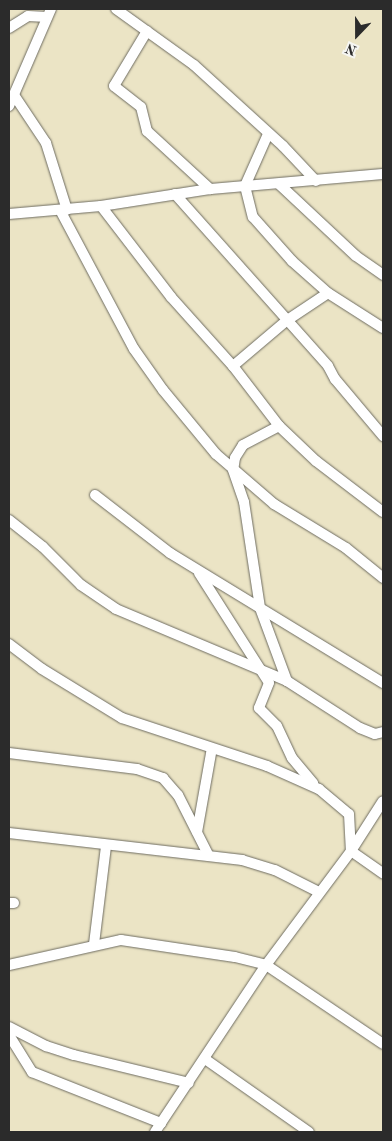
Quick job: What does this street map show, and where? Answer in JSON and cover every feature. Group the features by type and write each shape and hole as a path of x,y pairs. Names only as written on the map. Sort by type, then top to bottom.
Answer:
{"street":[{"path":"116,9 194,65 316,181"},
{"path":"9,28 28,16 49,13"},
{"path":"25,108 9,107 49,13"},
{"path":"147,31 114,86 141,107 147,130 210,189"},
{"path":"14,95 25,108 46,143 64,210 134,349 168,397 233,470 274,504 346,548 383,578"},
{"path":"268,134 245,186 250,210 261,228 292,261 328,293 383,328"},
{"path":"9,214 101,206 210,189 383,174"},
{"path":"279,184 356,256 383,275"},
{"path":"175,194 286,322 328,366 335,380 383,436"},
{"path":"101,206 189,318 233,366 279,426 316,462 383,512"},
{"path":"233,366 286,322 328,293"},
{"path":"279,426 243,445 235,458 233,470 244,502 260,608 287,681"},
{"path":"95,495 151,539 383,683"},
{"path":"9,520 43,547 100,600 287,681 360,728 375,734 383,732"},
{"path":"197,569 264,672 269,687 259,708 277,726 292,758 319,789 349,814 351,851"},
{"path":"9,644 111,712 267,766 319,789"},
{"path":"197,832 212,748"},
{"path":"9,753 91,762 152,773 172,786 209,856"},
{"path":"154,1132 189,1083 266,965 351,851 383,801"},
{"path":"9,833 106,846 242,860 275,870 319,892"},
{"path":"94,944 106,846"},
{"path":"351,851 383,873"},
{"path":"9,965 37,961 94,944 121,940 161,944 266,965 383,1044"},
{"path":"9,1027 38,1042 74,1054 189,1083"},
{"path":"9,1035 32,1072 161,1123"},
{"path":"205,1059 309,1132"}]}
